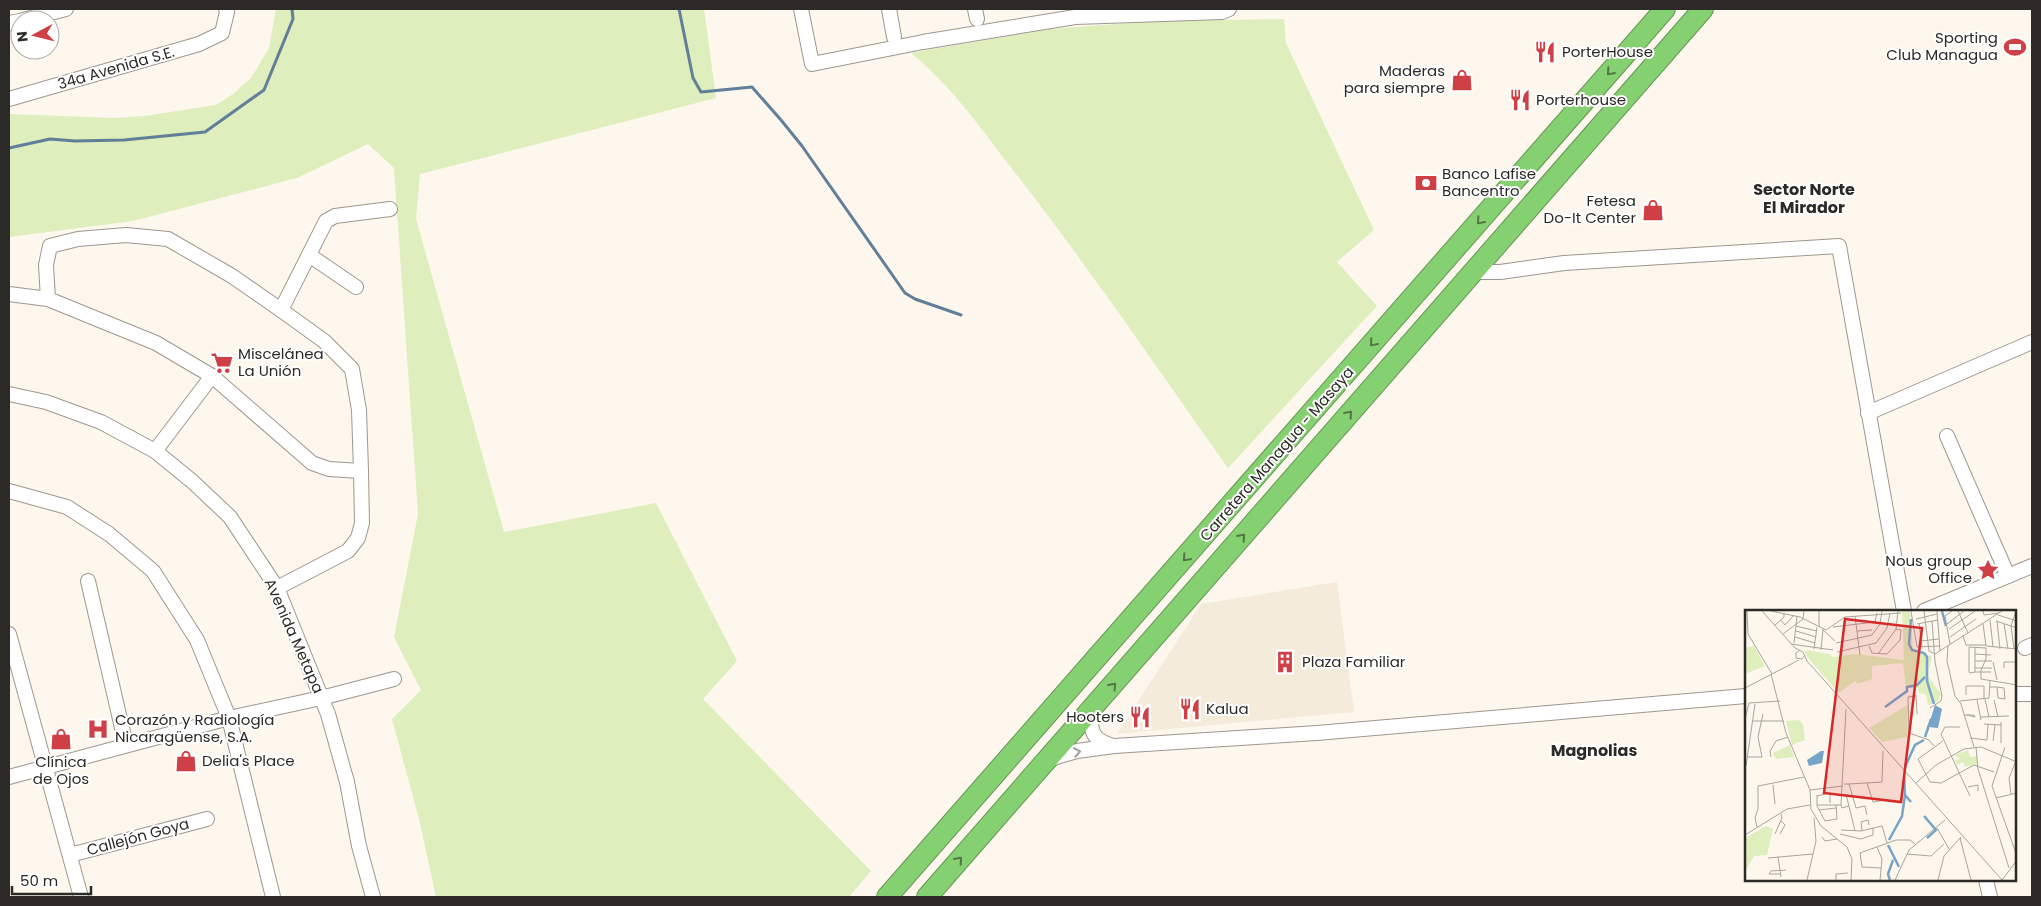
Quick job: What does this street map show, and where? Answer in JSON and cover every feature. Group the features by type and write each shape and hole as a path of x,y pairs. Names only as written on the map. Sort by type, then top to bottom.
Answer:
{"highway":[{"name":"Carretera Managua - Masaya","path":"887,897 1665,9"},
{"name":"Carretera Managua - Masaya","path":"927,897 1703,9"}],"street":[{"name":"34a Avenida S.E.","path":"9,99 199,44 222,32 226,9"},
{"path":"801,9 812,64 1076,13 1222,12 1230,9"},
{"path":"889,9 894,37"},
{"path":"281,310 326,221 335,216 390,209"},
{"path":"48,299 46,265 50,246 78,239 126,235 168,239 232,276 281,310 324,341 352,369 359,410 362,524 358,538 348,550 277,588"},
{"path":"1474,272 1500,272 1564,263 1839,246 1904,610"},
{"path":"309,255 356,287"},
{"path":"9,294 48,299 156,342 212,376 312,463 329,469 361,471"},
{"path":"1868,413 2032,342"},
{"path":"156,451 212,376"},
{"name":"Avenida Metapa","path":"9,394 46,402 102,422 156,451 194,482 230,518 277,588 328,714 347,782 359,846 372,897"},
{"path":"1947,436 2008,576"},
{"path":"9,491 67,507 109,534 153,570 197,640 229,718 273,897"},
{"path":"1926,610 2032,566"},
{"path":"88,582 126,745"},
{"path":"9,634 81,897"},
{"path":"9,777 229,718 322,698 394,679"},
{"path":"2016,694 2032,694"},
{"path":"1042,765 1056,757 1077,751 1114,746 1317,734 1745,696"},
{"path":"1090,712 1094,736 1105,744 1114,746"},
{"name":"Callejón Goya","path":"70,855 207,819"},
{"path":"1986,881 1990,897"}],"shaded area":[{"name":"Plaza Familiar","path":"1337,582 1354,712 1117,734 1201,604"}],"green space":[{"path":"276,9 704,9 716,98 420,174 416,219 504,532 656,503 737,661 703,699 871,871 849,897 436,897 419,819 392,719 421,690 394,637 418,514 394,168 368,144 297,178 133,221 9,237 9,114 115,118 145,116 216,105 233,94 251,78 269,48"},
{"path":"1284,19 1286,43 1374,230 1337,262 1377,306 1228,468 1041,206 965,108 939,79 911,53 1049,29 1158,21"}],"waterway":[{"path":"9,148 50,139 75,141 124,140 205,132 264,90 293,19 292,9"},
{"path":"679,9 693,78 701,92 752,87 802,146 905,293 915,299 961,315"}],"place":[{"name":"Sporting Club Managua","path":"2015,47"},
{"name":"PorterHouse","path":"1545,52"},
{"name":"Maderas para siempre","path":"1462,80"},
{"name":"Porterhouse","path":"1520,100"},
{"name":"Banco Lafise Bancentro","path":"1426,183"},
{"name":"Fetesa Do-It Center","path":"1653,210"},
{"name":"Miscelánea La Unión","path":"222,363"},
{"name":"Nous group Office","path":"1988,570"},
{"name":"Plaza Familiar","path":"1285,662"},
{"name":"Kalua","path":"1190,709"},
{"name":"Hooters","path":"1140,717"},
{"name":"Corazón y Radiología Nicaragüense, S.A.","path":"98,729"},
{"name":"Clínica de Ojos","path":"61,739"},
{"name":"Delia's Place","path":"186,761"}],"district":[{"name":"Sector Norte El Mirador","path":"1804,198"},
{"name":"Magnolias","path":"1594,750"}]}
